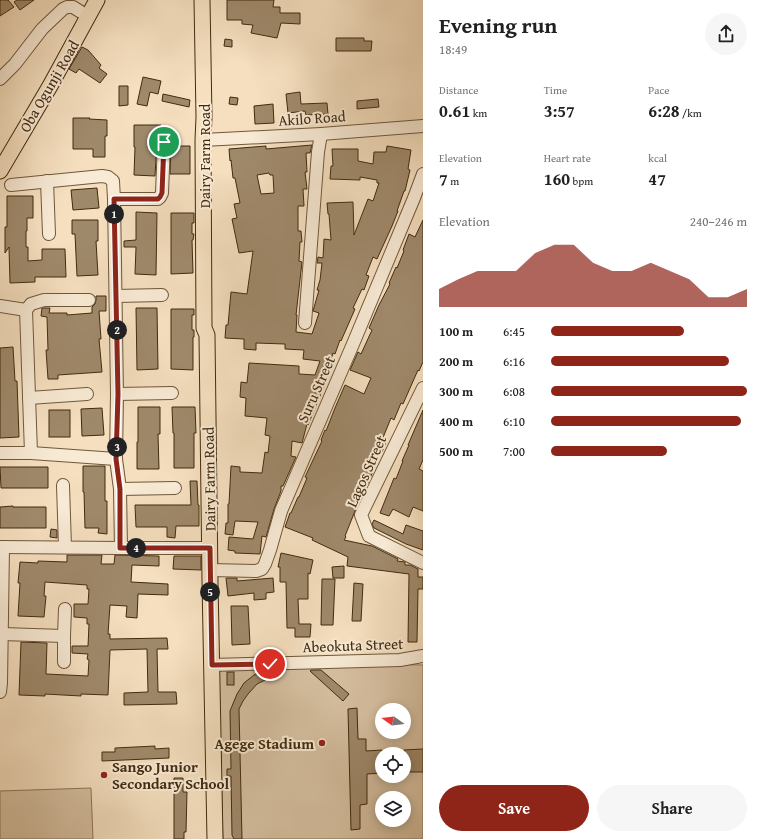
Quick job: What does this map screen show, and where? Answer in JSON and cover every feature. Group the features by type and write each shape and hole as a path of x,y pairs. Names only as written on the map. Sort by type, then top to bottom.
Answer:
{"main road":[{"name":"Oba Ogunji Road","path":"0,153 86,10 97,0"},
{"name":"Dairy Farm Road","path":"202,0 204,117 207,140"},
{"name":"Dairy Farm Road","path":"210,0 204,328 207,335 215,839"},
{"name":"Oba Ogunji Road","path":"0,171 50,86 86,10"}],"street":[{"path":"0,80 15,64 42,29 63,9 72,7 86,10"},
{"name":"Akilo Road","path":"207,140 321,134 423,126"},
{"path":"305,323 318,152 321,134"},
{"path":"114,199 158,199 160,197 163,184 164,142"},
{"name":"Suru Street","path":"210,570 256,571 262,569 265,564 281,511 360,330 423,174"},
{"path":"11,185 102,176 108,177 113,181 118,394 116,459 120,489 120,548"},
{"path":"47,181 49,234"},
{"path":"116,296 162,294"},
{"path":"31,453 26,310 31,304 44,300 89,300"},
{"path":"0,306 26,310"},
{"name":"Lagos Street","path":"423,388 361,515 369,536 423,563"},
{"path":"118,394 172,393"},
{"path":"29,398 87,394"},
{"path":"0,453 31,453 116,459"},
{"path":"63,485 64,547"},
{"path":"120,489 175,488"},
{"path":"0,692 2,683 2,547 210,548"},
{"path":"64,662 65,609"},
{"path":"2,634 64,636"},
{"name":"Abeokuta Street","path":"212,665 400,660 423,656"}],"shaded area":[{"name":"Agege Stadium","path":"317,663 423,665 423,839 223,839 219,668"},
{"path":"91,788 93,839 0,839 0,791"}],"building":[{"path":"0,0 8,0 14,7 0,16"},
{"path":"17,0 34,0 20,10 14,2"},
{"path":"227,0 274,0 273,7 280,7 280,13 300,13 300,24 281,23 277,38 251,33 253,25 242,24 242,20 227,20"},
{"path":"336,38 364,38 364,41 372,41 371,51 336,51"},
{"path":"225,39 232,40 232,47 224,46"},
{"path":"82,47 88,50 101,65 99,68 107,74 100,83 79,69 76,73 69,69"},
{"path":"143,77 161,81 158,94 150,92 147,106 137,104"},
{"path":"119,86 128,86 128,105 119,106"},
{"path":"300,92 301,104 327,103 328,114 306,115 305,111 288,113 286,94"},
{"path":"163,94 190,100 189,107 162,101"},
{"path":"230,97 238,98 237,105 229,104"},
{"path":"378,99 379,107 357,109 357,101"},
{"path":"273,104 274,123 255,124 254,106"},
{"path":"73,118 107,120 105,157 93,157 93,149 73,149"},
{"path":"134,125 161,125 161,135 157,142 155,176 134,175"},
{"path":"312,145 310,153 306,153 307,172 305,172 307,189 303,189 304,206 298,206 298,231 301,231 302,242 300,242 299,261 302,262 296,315 296,332 312,334 319,313 313,311 319,290 317,290 322,263 317,263 318,257 323,258 324,239 331,240 327,203 353,202 354,235 368,199 373,201 379,183 377,183 377,180 360,177 360,180 330,179 331,166 333,166 332,149 358,149 358,161 373,164 374,152 386,152 387,146 411,150 408,169 410,170 405,191 392,226 377,259 373,257 366,275 369,276 364,290 362,289 353,308 355,309 335,354 333,353 328,369 330,370 308,425 307,424 302,443 292,441 291,456 296,457 283,486 281,486 281,491 266,537 262,536 260,554 235,553 235,551 228,550 229,537 253,539 258,522 235,521 233,535 225,534 226,523 228,523 231,466 240,467 240,472 262,473 265,452 268,453 270,436 265,435 267,418 245,416 246,398 240,397 241,382 247,383 249,363 299,366 299,374 315,375 320,361 303,359 304,350 285,349 285,344 256,343 256,350 244,349 244,339 225,338 226,325 228,325 231,292 247,294 253,251 239,253 232,219 237,218 234,204 240,203 235,178 233,178 229,149 266,146 266,149","holes":["269,173 270,175 273,175 274,193 261,194 257,175"]},
{"path":"171,146 190,146 190,174 170,174"},
{"path":"97,188 99,208 73,210 71,190"},
{"path":"7,196 33,196 33,218 27,218 26,231 28,261 42,260 42,249 65,249 66,277 35,277 35,282 10,283 9,247 5,253"},
{"path":"136,212 157,213 156,275 135,274 136,247 124,247 124,241 136,240"},
{"path":"171,213 194,213 194,223 192,223 192,234 194,234 192,240 193,273 171,274"},
{"path":"72,220 98,220 98,241 96,241 98,275 77,276 75,234 72,234"},
{"path":"423,220 423,362 403,404 401,403 394,420 391,418 382,440 386,442 382,452 379,451 370,470 373,471 359,501 344,540 372,546 398,559 397,561 405,562 405,565 410,565 418,569 418,577 423,577 423,589 418,589 417,642 408,642 409,574 347,566 348,557 312,540 313,538 285,527 290,513 299,497 307,478 305,477 322,441 321,440 325,430 326,431 345,385 364,394 371,378 350,370 358,352 361,354 372,330 369,328 390,284 389,283 396,267 397,268 409,234 415,237"},
{"path":"96,296 106,296 106,311 99,311 101,339 99,339 102,372 58,375 58,379 48,379 46,350 48,350 47,317 41,316 42,308 50,308 49,313 67,313 67,315 92,313 92,307 95,304"},
{"path":"136,308 157,308 158,369 137,370"},
{"path":"171,309 194,309 194,315 192,315 192,330 194,330 193,370 171,369"},
{"path":"13,347 15,381 17,381 19,437 0,438 0,348"},
{"path":"138,407 160,407 160,434 158,434 159,469 137,469"},
{"path":"172,407 195,407 196,433 194,433 194,468 174,468"},
{"path":"102,408 104,435 82,436 81,409"},
{"path":"49,410 70,410 70,437 49,437"},
{"path":"423,410 423,460 419,469 423,471 423,511 413,507 409,517 393,509 389,516 380,513 394,478 396,479 408,445"},
{"path":"83,466 105,466 107,534 98,533 99,528 85,528"},
{"path":"0,467 48,467 48,488 1,488"},
{"path":"190,481 197,481 199,526 176,526 175,538 167,537 167,527 136,527 135,505 191,505"},
{"path":"0,507 46,507 46,528 0,528"},
{"path":"374,520 403,534 406,525 423,531 423,550 406,544 374,528 372,524"},
{"path":"51,529 57,530 57,538 50,537"},
{"path":"281,553 313,560 310,574 308,573 308,599 298,599 299,624 311,624 310,637 295,637 295,628 287,628 286,582 280,582 280,567 278,567"},
{"path":"67,555 102,555 101,564 114,564 115,555 159,556 159,566 132,565 131,582 168,584 168,595 138,594 137,618 126,617 127,606 110,605 108,634 110,634 110,639 167,638 168,649 157,649 158,692 176,692 177,704 124,705 124,693 148,692 147,649 110,650 108,695 19,695 21,642 47,643 46,674 88,676 88,654 72,653 72,646 88,646 89,624 87,624 87,618 74,617 74,604 88,604 89,589 87,589 87,585 45,582 44,596 46,596 44,617 18,616 20,583 18,583 20,562 67,562"},
{"path":"174,556 201,556 201,570 173,569"},
{"path":"344,566 344,578 333,578 332,567"},
{"path":"226,578 237,578 237,581 273,578 274,592 266,593 266,599 254,600 254,593 228,596"},
{"path":"322,579 335,579 333,625 321,625"},
{"path":"354,583 363,584 361,621 352,621"},
{"path":"231,606 248,606 250,644 232,645"},
{"path":"321,670 349,694 343,701 310,671"},
{"path":"264,671 267,679 257,684 248,694 239,709 242,839 234,839 232,835 231,776 227,776 227,769 231,769 230,711 237,694 244,683"},
{"path":"227,672 234,672 234,685 227,685"},
{"path":"357,708 358,739 366,739 366,751 375,750 375,773 367,774 367,804 360,805 360,829 351,830 348,709"},
{"path":"155,746 155,749 169,748 169,758 102,761 102,752 115,752 115,748"},
{"path":"423,749 423,772 411,772 411,750"},
{"path":"174,778 183,778 183,792 187,792 186,832 184,832 184,839 174,839"}],"place":[{"name":"Agege Stadium","path":"322,743"},
{"name":"Sango Junior Secondary School","path":"104,775"}],"route":[{"path":"164,142 163,184 160,197 158,199 114,199 118,394 116,459 120,489 120,548 210,548 212,665 270,664"}]}
